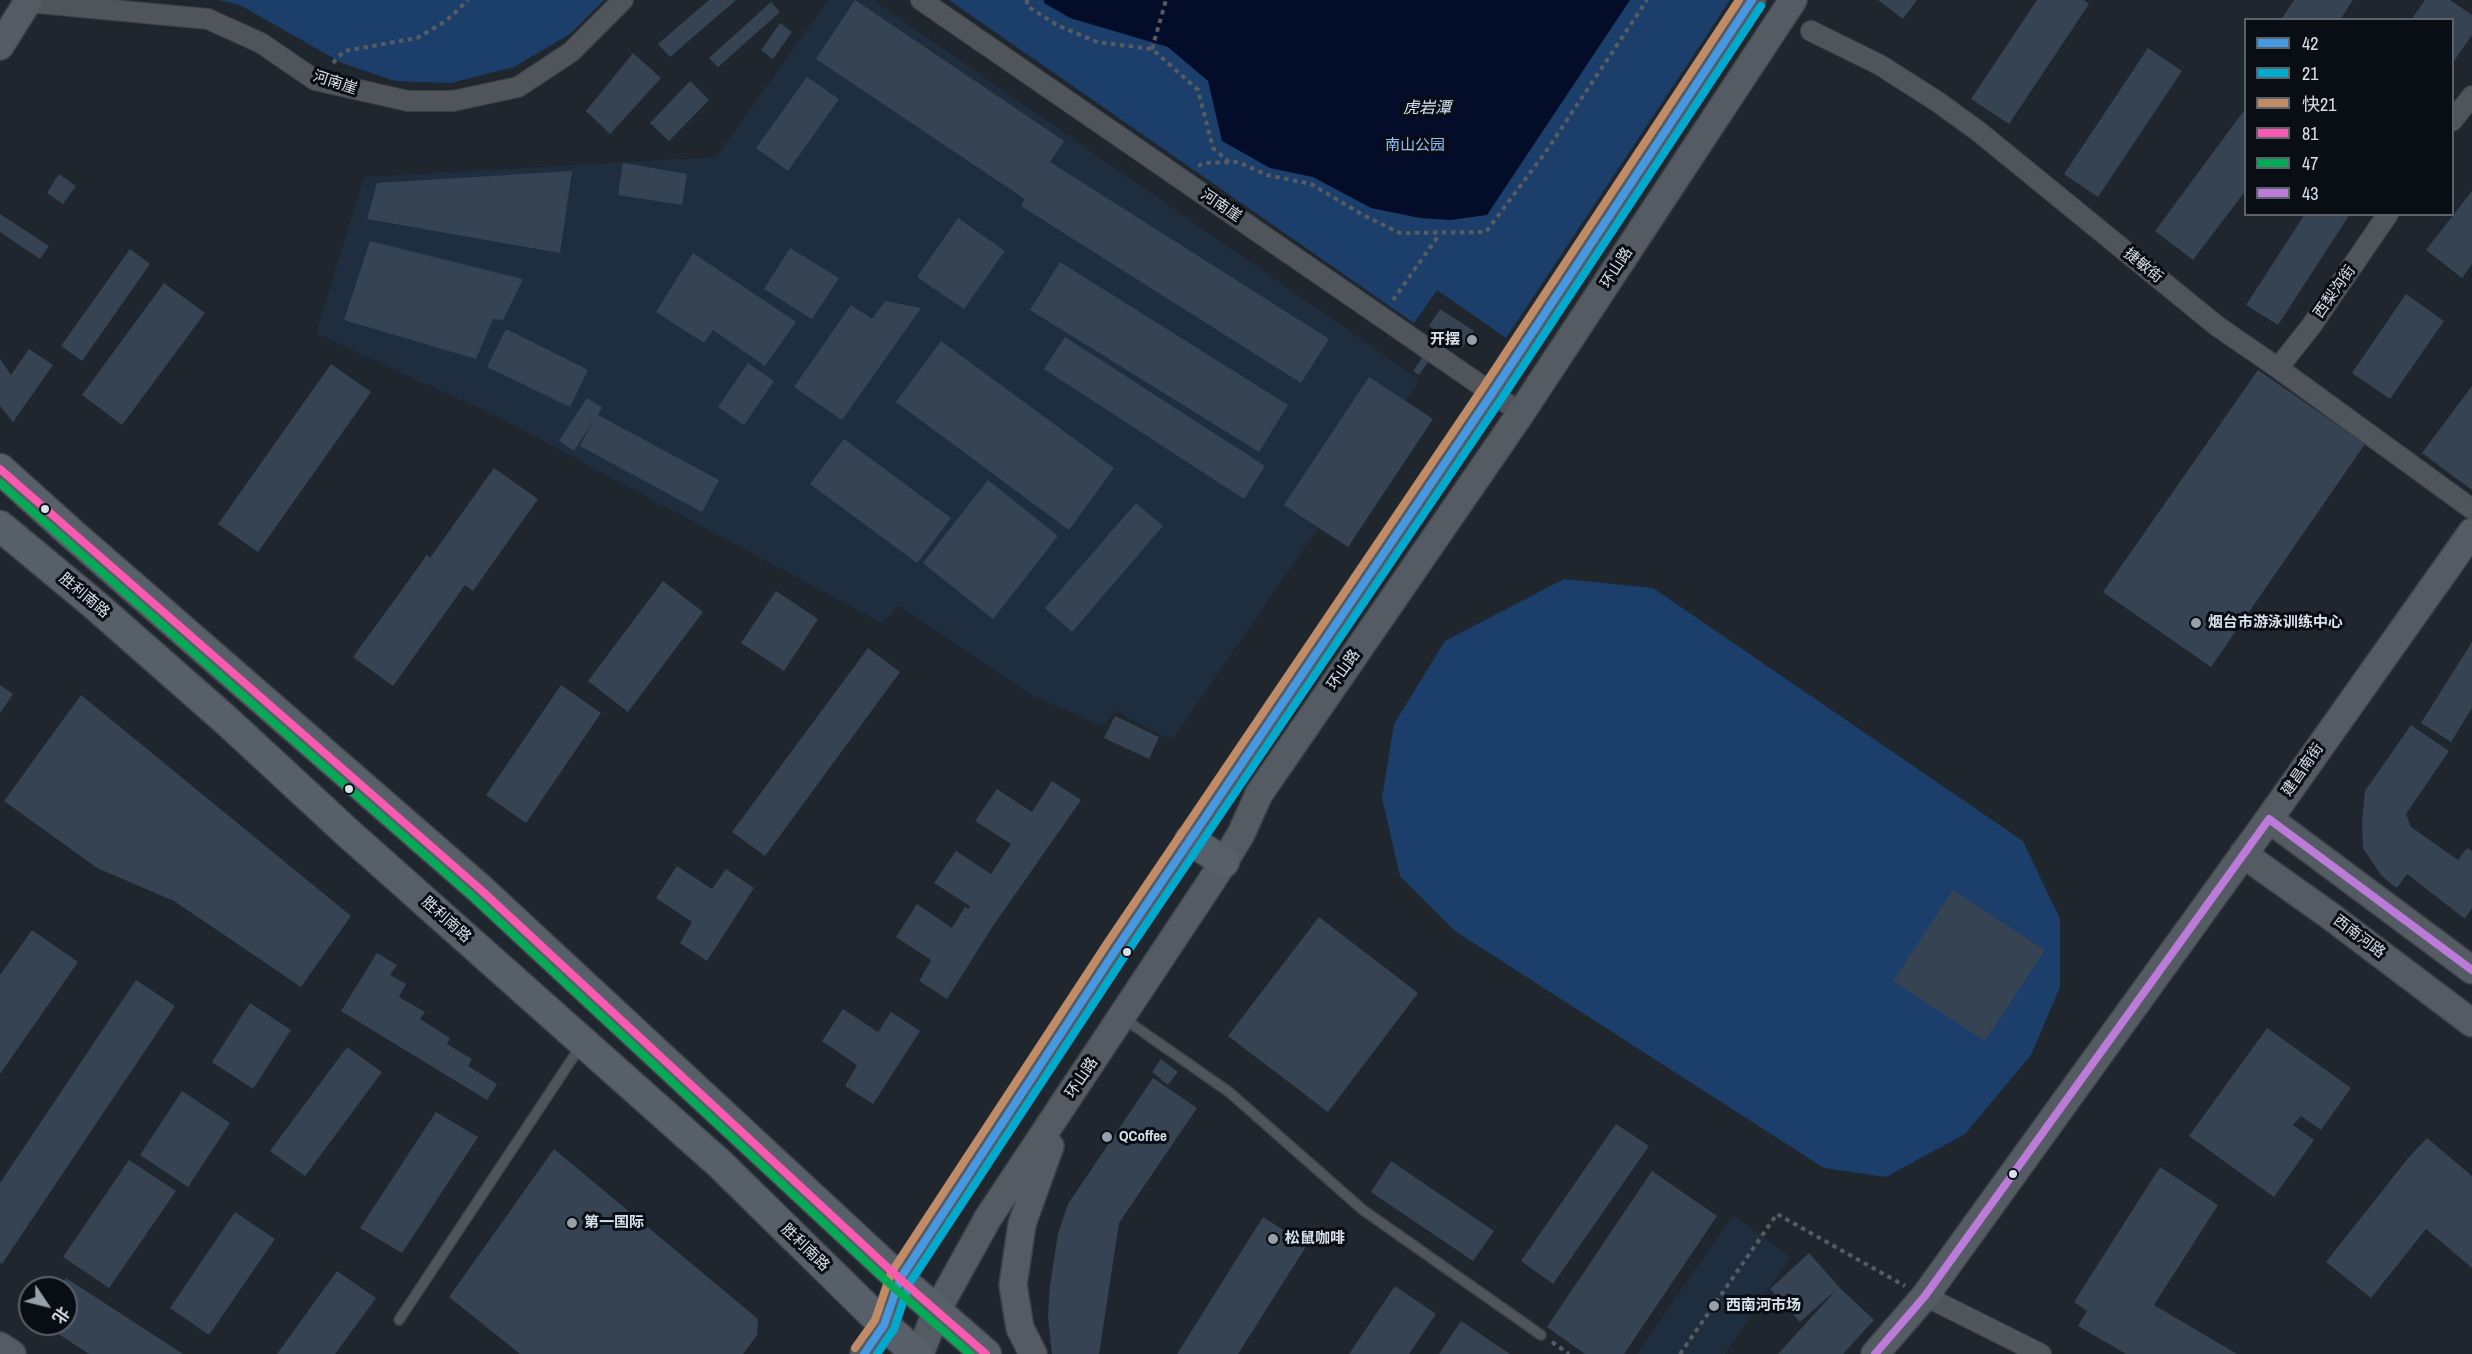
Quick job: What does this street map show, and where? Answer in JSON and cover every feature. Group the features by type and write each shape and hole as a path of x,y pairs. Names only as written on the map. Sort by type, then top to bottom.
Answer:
{"main road":[{"path":"864,1354 884,1325 900,1279 1190,840 1493,392 1752,0"},
{"name":"环山路","path":"919,1354 936,1312 988,1218 1224,862 1241,834 1259,794 1521,413 1793,0"},
{"path":"0,46 29,1"},
{"path":"0,469 71,534 480,889 900,1279 986,1354"},
{"name":"胜利南路","path":"0,526 94,604 227,721 348,833 720,1164 884,1325 919,1354"},
{"name":"建昌南街","path":"1875,1354 1925,1296 2269,819 2472,532"},
{"path":"2269,819 2472,970"},
{"path":"1190,840 1224,862"},
{"name":"西南河路","path":"2243,854 2329,915 2472,1023"},
{"path":"1033,1354 1020,1328 1013,1285 1022,1224 1047,1152 1085,1074"},
{"path":"0,1346 12,1354"}],"street":[{"name":"河南崖","path":"29,1 208,19 261,43 315,80 368,94 408,101 453,101 518,87 572,52 623,0"},
{"name":"河南崖","path":"921,0 1521,413"},
{"name":"捷敏街","path":"1811,31 1880,65 1938,102 1978,131 2217,326 2472,509"},
{"path":"2454,118 2472,96"},
{"name":"西梨沟街","path":"2278,368 2312,325 2387,216"},
{"path":"1925,1296 2041,1354"}],"lane":[{"path":"1122,1018 1229,1092 1363,1210 1541,1335"},
{"path":"399,1320 583,1042"}],"path":[{"path":"315,80 344,51 417,38 446,21 468,0"},
{"path":"1027,0 1027,6 1057,25 1097,42 1152,49 1198,90 1213,148 1229,162"},
{"path":"1152,49 1166,0"},
{"path":"1179,177 1204,163 1238,162 1267,175 1311,184 1363,215 1400,233 1486,232 1547,150 1647,0"},
{"path":"1381,316 1439,234"},
{"path":"1680,1354 1777,1214 1887,1276"}],"shaded area":[{"path":"828,0 873,0 1420,380 1174,737 1166,738 1116,711 1102,726 1033,696 899,606 882,623 502,419 316,333 364,177 716,157"},
{"name":"西南河市场","path":"1733,1215 1790,1257 1725,1354 1637,1354"}],"green space":[{"path":"218,0 604,0 570,34 514,67 451,83 395,81 342,63 240,5"},
{"name":"南山公园","path":"949,0 1730,0 1506,338 1437,290 1414,323"},
{"path":"1564,579 1653,588 2023,841 2060,919 2060,987 2031,1055 1965,1134 1886,1177 1824,1168 1455,931 1400,876 1382,798 1394,724 1445,641"}],"water":[{"name":"虎岩潭","path":"1044,0 1630,0 1487,215 1450,220 1420,218 1371,208 1313,177 1270,168 1222,141 1208,81 1168,47 1070,18 1044,3"}],"building":[{"path":"709,0 736,0 670,57 658,44"},
{"path":"855,0 1064,141 1050,162 1329,339 1301,383 1021,206 1025,199 816,59"},
{"path":"1878,0 1917,0 1903,19"},
{"path":"2037,0 2084,0 2089,4 2009,124 1971,99"},
{"path":"2294,0 2353,0 2341,18 2282,18"},
{"path":"2425,0 2450,0 2472,15 2472,35 2454,61 2454,18 2412,18"},
{"path":"771,2 780,12 718,67 709,58"},
{"path":"780,23 792,32 773,59 761,50"},
{"path":"2148,48 2182,71 2098,197 2064,174"},
{"path":"633,53 661,78 610,134 586,111"},
{"path":"807,77 839,99 788,171 756,148"},
{"path":"690,81 709,100 669,141 650,123"},
{"path":"2244,113 2244,193 2193,260 2155,231"},
{"path":"623,163 687,174 682,205 618,195"},
{"path":"572,171 560,253 367,219 377,183"},
{"path":"59,174 76,186 63,204 47,193"},
{"path":"2472,191 2472,264 2462,278 2426,250"},
{"path":"0,214 49,246 40,259 0,232"},
{"path":"2304,216 2349,216 2278,325 2246,305"},
{"path":"958,218 1005,251 964,309 917,277"},
{"path":"370,241 523,279 503,320 493,319 476,359 344,320"},
{"path":"790,248 839,278 812,319 764,289"},
{"path":"130,249 150,264 82,361 61,346"},
{"path":"693,253 796,322 765,366 713,330 704,343 656,312"},
{"path":"1060,262 1288,405 1259,452 1030,310"},
{"path":"164,283 205,313 122,425 82,395"},
{"path":"2406,294 2444,321 2390,399 2352,373"},
{"path":"885,301 921,308 842,420 794,387 851,305 872,319"},
{"path":"1440,309 1474,331 1462,348 1429,326"},
{"path":"506,329 588,370 570,407 487,367"},
{"path":"1065,337 1265,466 1244,499 1044,369"},
{"path":"1435,339 1441,343 1419,375 1413,371"},
{"path":"941,341 1114,468 1069,530 896,402"},
{"path":"29,349 53,365 13,422 0,406 0,359 11,375"},
{"path":"748,363 774,381 744,425 718,407"},
{"path":"331,364 371,392 258,552 218,524"},
{"path":"2258,370 2365,444 2211,667 2103,592"},
{"path":"1369,377 1433,419 1348,547 1284,505"},
{"path":"2472,386 2472,490 2422,453"},
{"path":"587,398 602,407 598,415 719,480 702,512 580,446 594,420 574,451 559,441"},
{"path":"844,439 951,518 917,563 810,484"},
{"path":"494,468 538,499 473,591 465,585 393,686 353,657 427,555 430,558"},
{"path":"988,480 1058,536 993,619 923,563"},
{"path":"1136,503 1163,526 1072,632 1045,608"},
{"path":"663,581 703,612 628,712 588,681"},
{"path":"776,591 818,619 784,671 741,643"},
{"path":"2472,642 2472,708 2451,742 2421,723"},
{"path":"868,648 900,672 765,856 732,832"},
{"path":"0,685 13,694 0,713"},
{"path":"561,685 601,713 526,823 486,795"},
{"path":"81,695 351,916 301,987 174,901 97,868 4,801"},
{"path":"1115,716 1159,737 1149,759 1104,738"},
{"path":"2411,725 2449,751 2406,814 2411,827 2458,860 2467,848 2472,851 2472,908 2465,919 2407,874 2397,888 2391,884 2381,875 2363,848 2362,822 2365,791"},
{"path":"1052,781 1081,800 993,926 947,999 919,981 931,960 896,937 917,904 952,928 965,907 969,909 970,906 934,883 956,851 991,874 1011,844 975,821 997,789 1032,812"},
{"path":"677,866 712,889 726,869 754,888 707,961 680,943 692,922 656,898"},
{"path":"1953,890 2045,950 1985,1041 1893,981"},
{"path":"1319,917 1418,993 1328,1112 1228,1036"},
{"path":"32,930 78,962 0,1074 0,975"},
{"path":"377,953 397,965 390,975 406,984 399,997 425,1012 420,1019 450,1038 447,1044 472,1059 468,1066 497,1084 487,1100 341,1011"},
{"path":"136,980 175,1006 2,1264 0,1263 0,1183"},
{"path":"250,1003 291,1030 253,1089 212,1062"},
{"path":"843,1009 878,1032 891,1012 920,1031 873,1104 845,1086 857,1065 822,1041"},
{"path":"2267,1028 2351,1088 2321,1130 2301,1116 2293,1125 2314,1140 2274,1197 2189,1136"},
{"path":"347,1047 382,1072 305,1176 270,1151"},
{"path":"1161,1059 1178,1072 1168,1085 1152,1072"},
{"path":"1153,1078 1197,1108 1119,1223 1099,1354 1052,1354 1048,1317 1050,1285 1058,1234 1068,1204"},
{"path":"182,1091 230,1123 188,1187 140,1155"},
{"path":"436,1112 478,1137 402,1253 360,1228"},
{"path":"1616,1124 1649,1146 1553,1284 1521,1261"},
{"path":"2427,1138 2472,1176 2472,1268 2426,1229 2371,1298 2326,1262 2409,1157"},
{"name":"第一国际","path":"554,1149 758,1319 757,1335 743,1354 520,1354 449,1297"},
{"path":"129,1160 176,1191 109,1288 63,1257"},
{"path":"1391,1161 1494,1231 1473,1261 1371,1192"},
{"path":"2160,1167 2218,1205 2154,1305 2237,1354 2126,1354 2078,1326 2087,1311 2074,1302"},
{"path":"1652,1171 1717,1216 1624,1354 1585,1354 1547,1327"},
{"path":"235,1212 275,1239 209,1335 170,1308"},
{"path":"1263,1217 1307,1245 1238,1354 1177,1354"},
{"path":"1809,1253 1839,1287 1874,1320 1843,1354 1778,1354 1837,1289 1800,1322 1770,1289"},
{"path":"337,1271 376,1298 335,1354 277,1354"},
{"path":"78,1286 183,1354 89,1354 61,1336 78,1336"},
{"path":"1395,1286 1436,1314 1409,1354 1349,1354"},
{"path":"1461,1321 1510,1354 1439,1354"}],"transit line":[{"name":"快21","path":"855,1348 875,1320 891,1273 1108,942 1484,386 1739,0"},
{"name":"42","path":"864,1354 884,1325 900,1279 1117,948 1493,392 1752,0"},
{"name":"21","path":"877,1354 894,1329 909,1284 1126,954 1502,398 1761,6"},
{"name":"81","path":"0,469 480,889 900,1279 986,1354"},
{"name":"47","path":"0,483 473,897 893,1287 970,1354"},
{"name":"43","path":"1875,1354 1925,1296 2269,819 2472,970"}],"place":[{"name":"开摆","path":"1472,340"},
{"name":"烟台市游泳训练中心","path":"2196,623"},
{"name":"QCoffee","path":"1107,1137"},
{"name":"第一国际","path":"572,1223"},
{"name":"松鼠咖啡","path":"1273,1239"},
{"name":"西南河市场","path":"1714,1306"}]}
